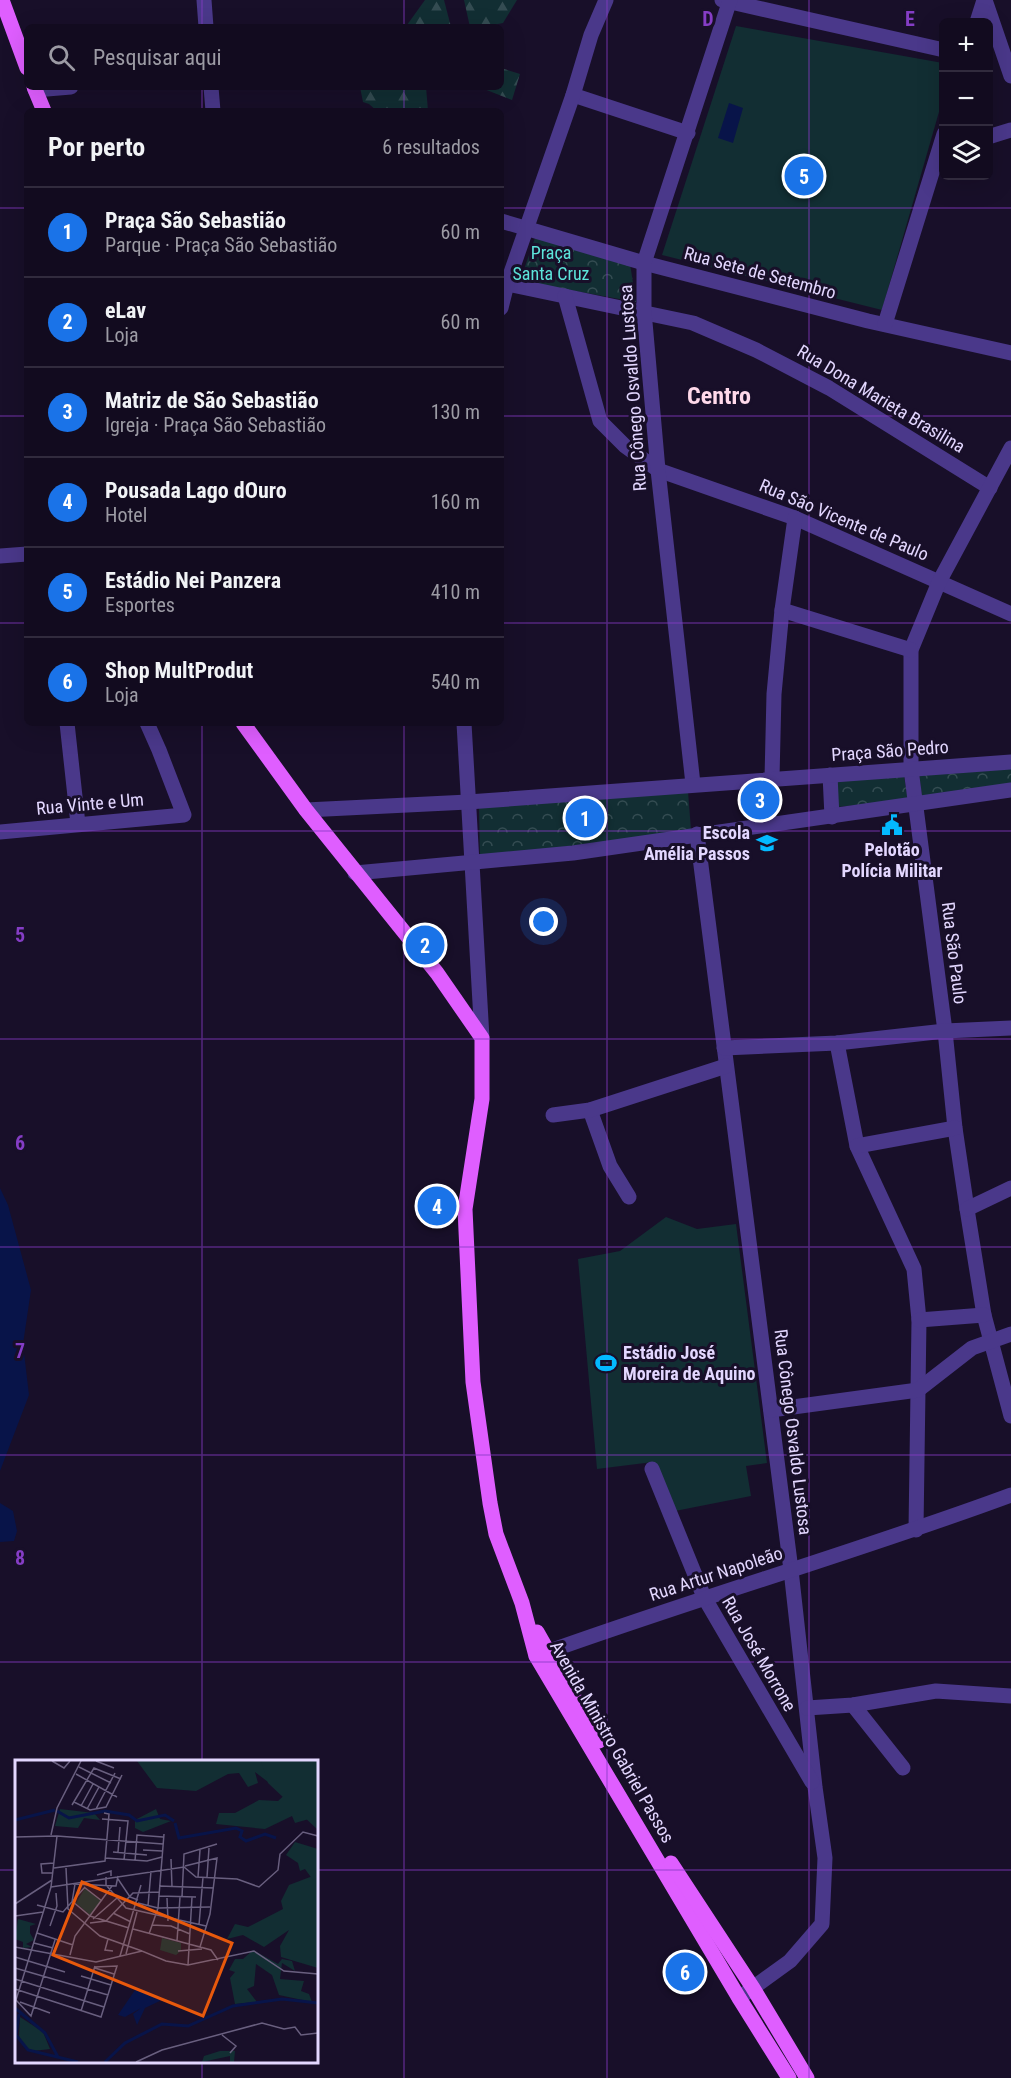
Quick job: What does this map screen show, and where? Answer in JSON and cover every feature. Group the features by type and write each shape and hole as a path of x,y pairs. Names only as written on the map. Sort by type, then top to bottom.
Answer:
{"main road":[{"path":"2,0 24,60"},
{"path":"34,90 43,108"},
{"path":"245,726 306,810 437,973 482,1038"},
{"name":"Avenida Ministro Gabriel Passos","path":"482,1038 482,1099 465,1209 473,1382 496,1534 541,1654 625,1795 739,1998 789,2078"},
{"path":"625,1795 753,1988 807,2078"}],"street":[{"path":"204,0 206,24"},
{"path":"504,296 591,36 606,0"},
{"path":"978,18 984,0"},
{"path":"984,0 1011,76"},
{"path":"727,1 939,49"},
{"name":"Rua Cônego Osvaldo Lustosa","path":"693,784 658,470 644,311 644,263 688,133 727,1"},
{"path":"211,90 213,108"},
{"path":"573,95 688,133"},
{"path":"993,135 1011,130"},
{"path":"885,324 939,159"},
{"name":"Rua Sete de Setembro","path":"504,222 644,263 885,324 1011,353"},
{"name":"Rua Dona Marieta Brasilina","path":"507,284 693,323 756,350 830,388 990,488"},
{"name":"Rua São Vicente de Paulo","path":"565,296 600,421 625,446 658,470 795,518 1011,614"},
{"name":"Rua São Paulo","path":"1011,448 939,582 911,650 910,769 967,1209 984,1315 1011,1416"},
{"path":"772,778 774,694 782,610 795,518"},
{"path":"0,556 24,554"},
{"path":"782,610 911,650"},
{"path":"66,726 78,824"},
{"name":"Rua Vinte e Um","path":"0,832 183,814 148,726"},
{"path":"465,726 482,1038"},
{"name":"Praça São Pedro","path":"306,810 468,802 1011,762"},
{"path":"830,775 832,817"},
{"path":"355,873 573,853 1011,790"},
{"name":"Rua Cônego Osvaldo Lustosa","path":"697,834 771,1410 825,1858 822,1924 790,1961 739,1998"},
{"path":"724,1048 837,1043 945,1031 1011,1028"},
{"path":"837,1043 857,1146 914,1269 919,1320 916,1530"},
{"path":"553,1115 590,1110 726,1066"},
{"path":"590,1110 610,1166 629,1197"},
{"path":"857,1146 955,1128"},
{"path":"967,1209 1011,1188"},
{"path":"919,1320 984,1315"},
{"path":"771,1410 918,1390 972,1348 1011,1334"},
{"name":"Rua José Morrone","path":"652,1469 704,1597 815,1787"},
{"name":"Rua Artur Napoleão","path":"541,1654 704,1597 916,1530 1011,1496"},
{"path":"807,1708 853,1705 936,1691 1011,1696"},
{"path":"853,1705 903,1768"}],"green space":[{"path":"425,0 444,0 450,24 408,24"},
{"path":"464,0 517,0 503,23 469,24"},
{"path":"736,26 939,62 939,112 882,310 662,255"},
{"path":"504,69 520,74 512,100 487,90 504,90"},
{"path":"361,90 426,90 428,108 374,108 363,102"},
{"name":"Praça Santa Cruz","path":"536,235 630,264 636,302 520,281"},
{"path":"1011,765 1011,786 922,797 919,773"},
{"path":"904,776 908,800 837,807 836,780"},
{"path":"688,792 691,830 480,858 479,807"},
{"path":"666,1217 697,1229 736,1224 767,1463 746,1466 751,1496 675,1511 653,1462 597,1469 578,1259 620,1251"}],"shaded area":[{"path":"729,103 743,108 733,143 718,138"},
{"path":"0,1188 8,1205 31,1290 23,1344 29,1395 0,1471"},
{"path":"0,1503 13,1511 17,1531 14,1541 0,1542"}],"place":[{"name":"Estádio Nei Panzera","path":"804,176"},
{"name":"Matriz de São Sebastião","path":"760,800"},
{"name":"Praça São Sebastião","path":"585,818"},
{"name":"Pelotão Polícia Militar","path":"892,825"},
{"name":"Escola Amélia Passos","path":"767,843"},
{"name":"eLav","path":"425,945"},
{"name":"Pousada Lago dOuro","path":"437,1206"},
{"name":"Estádio José Moreira de Aquino","path":"606,1363"},
{"name":"Shop MultProdut","path":"685,1972"}],"district":[{"name":"Centro","path":"719,396"}]}
